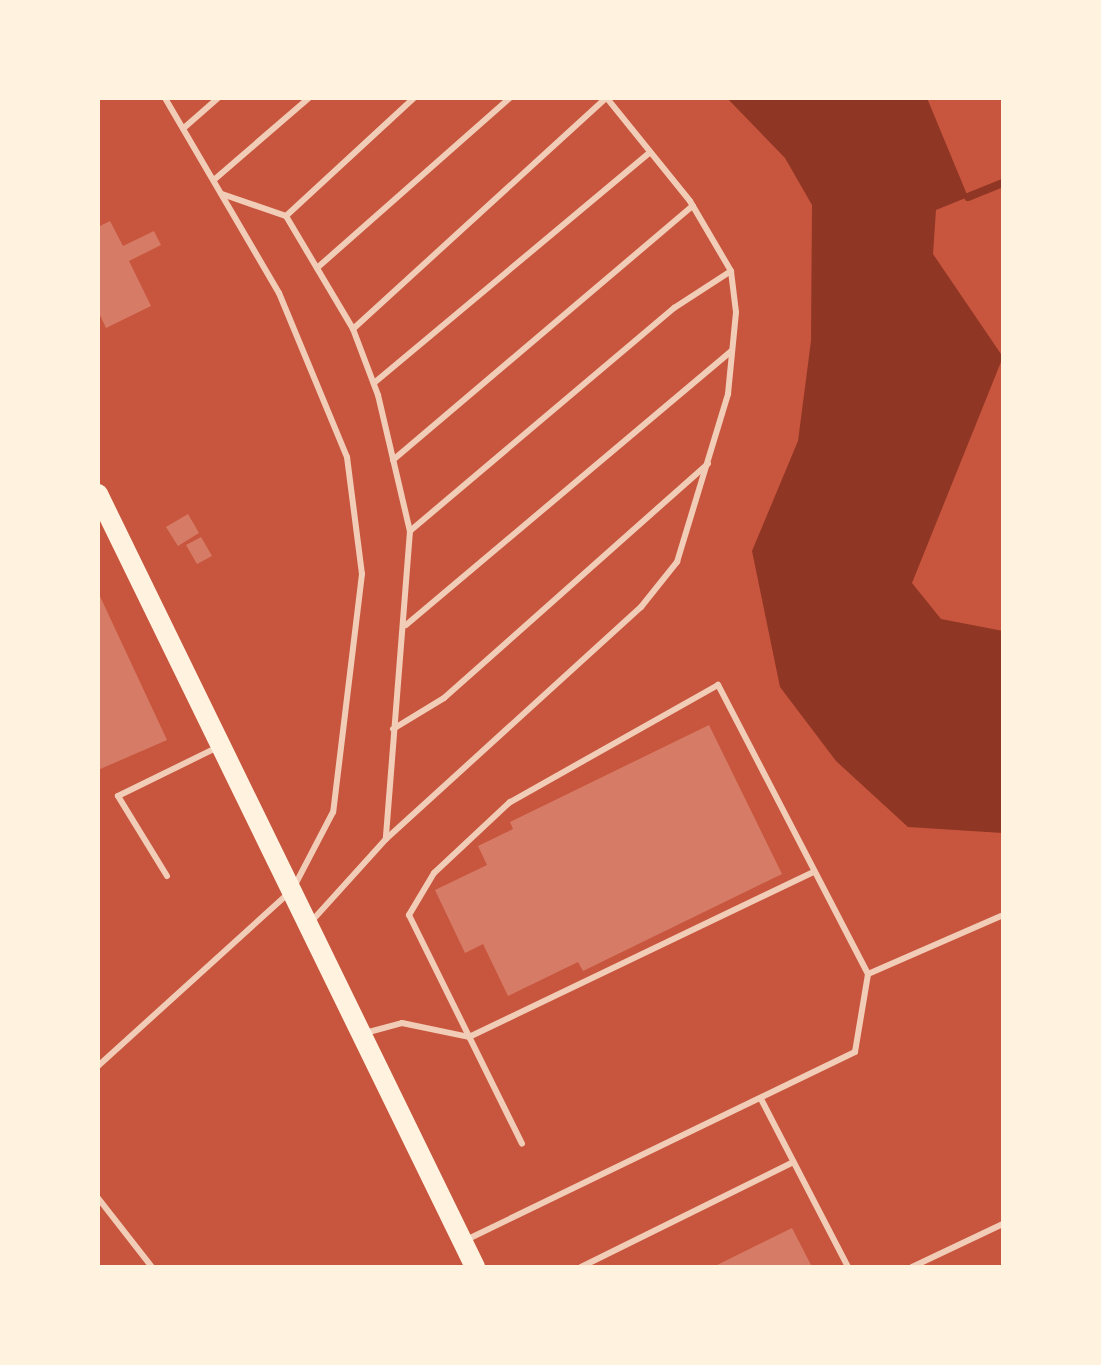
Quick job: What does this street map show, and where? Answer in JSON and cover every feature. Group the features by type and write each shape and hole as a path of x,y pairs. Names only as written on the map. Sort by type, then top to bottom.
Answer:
{"main road":[{"path":"98,494 475,1267"}],"lane":[{"path":"98,1066 292,890 333,812 362,574 347,457 279,293 185,127 165,98"},
{"path":"185,127 218,98"},
{"path":"215,179 309,98"},
{"path":"286,216 414,98"},
{"path":"317,268 510,98"},
{"path":"309,925 386,839 641,607 677,562 712,461 732,350 731,271 693,206 607,98 353,329"},
{"path":"374,383 650,152"},
{"path":"222,194 286,216 353,329 374,383 410,531 406,625 393,729 386,839"},
{"path":"393,460 693,206"},
{"path":"410,531 674,308 731,271"},
{"path":"406,625 732,350"},
{"path":"393,729 444,698 712,461"},
{"path":"463,1242 855,1052 868,974 718,685 510,802 434,873 409,915 522,1144"},
{"path":"167,876 118,796 221,745"},
{"path":"362,1034 402,1023 469,1037 813,872"},
{"path":"868,974 1003,915"},
{"path":"761,1099 848,1267"},
{"path":"581,1267 793,1162"},
{"path":"98,1198 152,1267"},
{"path":"912,1267 1003,1224"}],"shaded area":[{"path":"727,98 927,98 968,197 936,210 933,254 1003,357 912,583 941,619 1003,631 1003,833 908,827 836,761 780,687 752,551 798,441 811,341 812,205 785,158"}],"building":[{"path":"110,221 123,246 154,231 161,245 129,261 151,306 106,328 98,311 98,227"},
{"path":"188,514 199,533 178,546 166,527"},
{"path":"201,537 212,556 197,564 186,545"},
{"path":"98,592 167,740 98,770"},
{"path":"709,725 782,874 583,971 578,962 508,996 483,944 465,953 435,890 487,865 478,846 513,829 510,822"},
{"path":"792,1228 812,1267 713,1267"}],"waterway":[{"path":"968,197 1003,183"}]}
